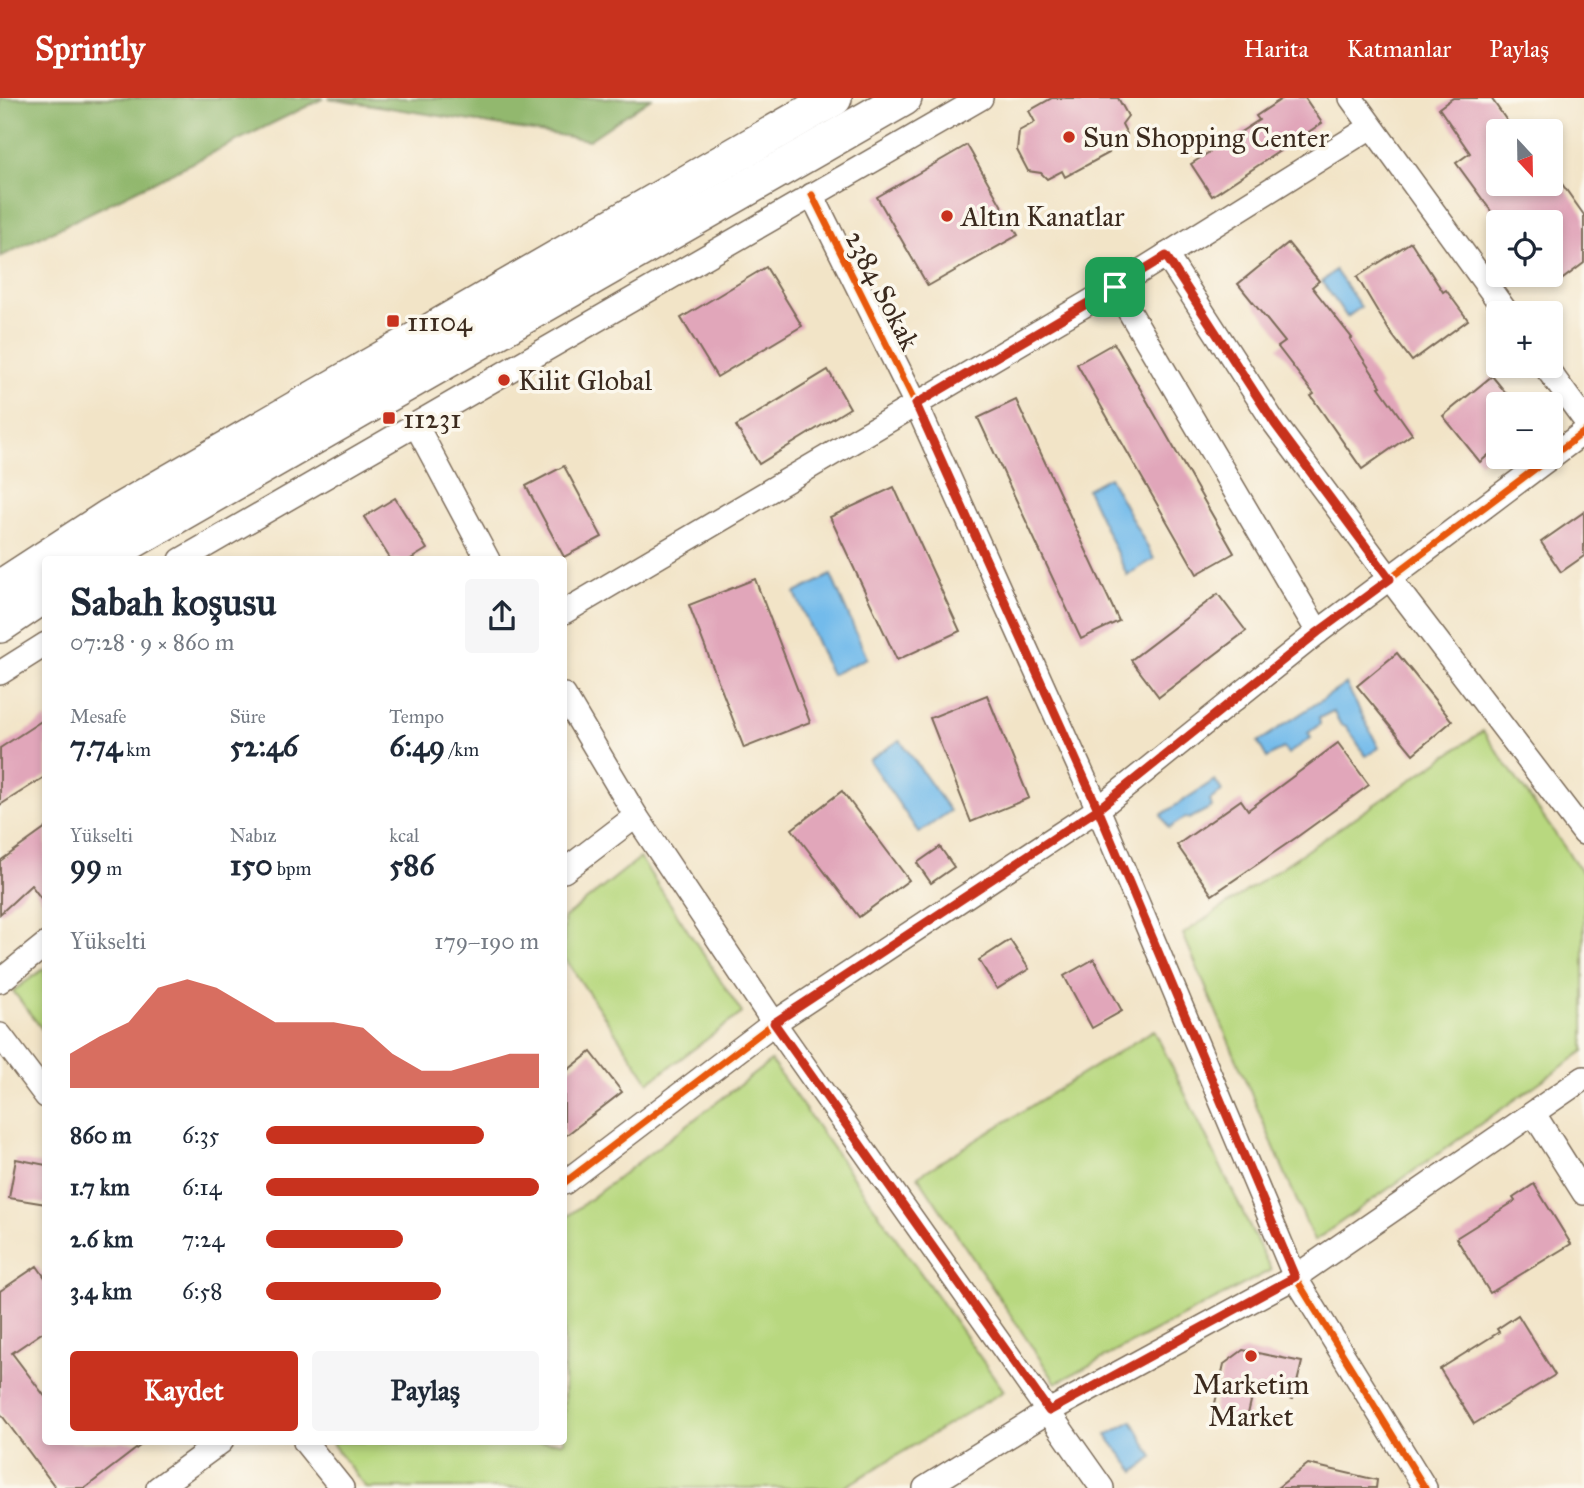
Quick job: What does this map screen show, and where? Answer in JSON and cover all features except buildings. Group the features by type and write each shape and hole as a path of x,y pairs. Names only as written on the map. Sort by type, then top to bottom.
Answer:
{"main road":[{"path":"49,556 109,517 834,98"},
{"path":"106,556 904,98"},
{"path":"0,588 42,561"},
{"path":"0,625 42,597"}],"street":[{"path":"188,556 981,98"},
{"path":"1351,98 1498,301"},
{"path":"567,610 1115,287 1371,127"},
{"name":"2384 Sokak","path":"812,195 916,404 1098,809 1295,1277 1425,1488"},
{"path":"1166,256 1275,424 1584,833"},
{"path":"1115,287 1318,632"},
{"path":"1554,378 1584,419"},
{"path":"416,425 486,556"},
{"path":"567,1182 774,1023 1098,809 1318,632 1584,432"},
{"path":"0,673 42,647"},
{"path":"567,700 636,816 774,1023 1102,1488"},
{"path":"567,869 636,816"},
{"path":"0,981 42,947"},
{"path":"0,1035 42,1091"},
{"path":"925,1488 1049,1411 1295,1277 1584,1078"},
{"path":"1534,1114 1584,1193"},
{"path":"158,1488 217,1445"},
{"path":"307,1445 342,1488"}],"green space":[{"path":"0,98 324,98 0,257"},
{"path":"328,98 651,98 589,140"},
{"path":"1483,731 1584,875 1584,1051 1314,1241 1183,934"},
{"path":"640,858 742,1013 649,1082 567,961 567,916"},
{"path":"42,970 42,1029 13,991"},
{"path":"1154,1030 1271,1270 1056,1383 918,1176"},
{"path":"771,1061 1004,1391 843,1488 366,1488 333,1445 567,1445 567,1217"}],"water":[{"path":"1335,270 1361,307 1347,317 1322,282"},
{"path":"1109,477 1154,559 1127,575 1087,489"},
{"path":"831,575 867,658 831,675 795,593"},
{"path":"1346,684 1379,748 1366,756 1333,711 1319,718 1320,724 1308,733 1311,738 1288,754 1283,748 1267,758 1258,742"},
{"path":"900,740 950,811 919,833 869,760"},
{"path":"1215,780 1222,791 1210,800 1212,807 1189,819 1186,817 1169,828 1161,815"},
{"path":"1132,1421 1153,1457 1135,1472 1106,1435"}],"cycle path":[{"path":"812,195 916,404 1098,809 1295,1277 1425,1488"},
{"path":"567,1181 774,1023 1098,809 1318,632 1584,432"}],"place":[{"name":"Sun Shopping Center","path":"1069,137"},
{"name":"Altın Kanatlar","path":"947,216"},
{"name":"11104","path":"393,321"},
{"name":"Kilit Global","path":"504,380"},
{"name":"11231","path":"389,418"},
{"name":"Marketim Market","path":"1251,1356"}],"route":[{"path":"1115,287 916,404 1098,809 1295,1277 1049,1411 774,1023 1098,809 1318,632 1390,579 1275,424 1166,256 1115,287"}]}
